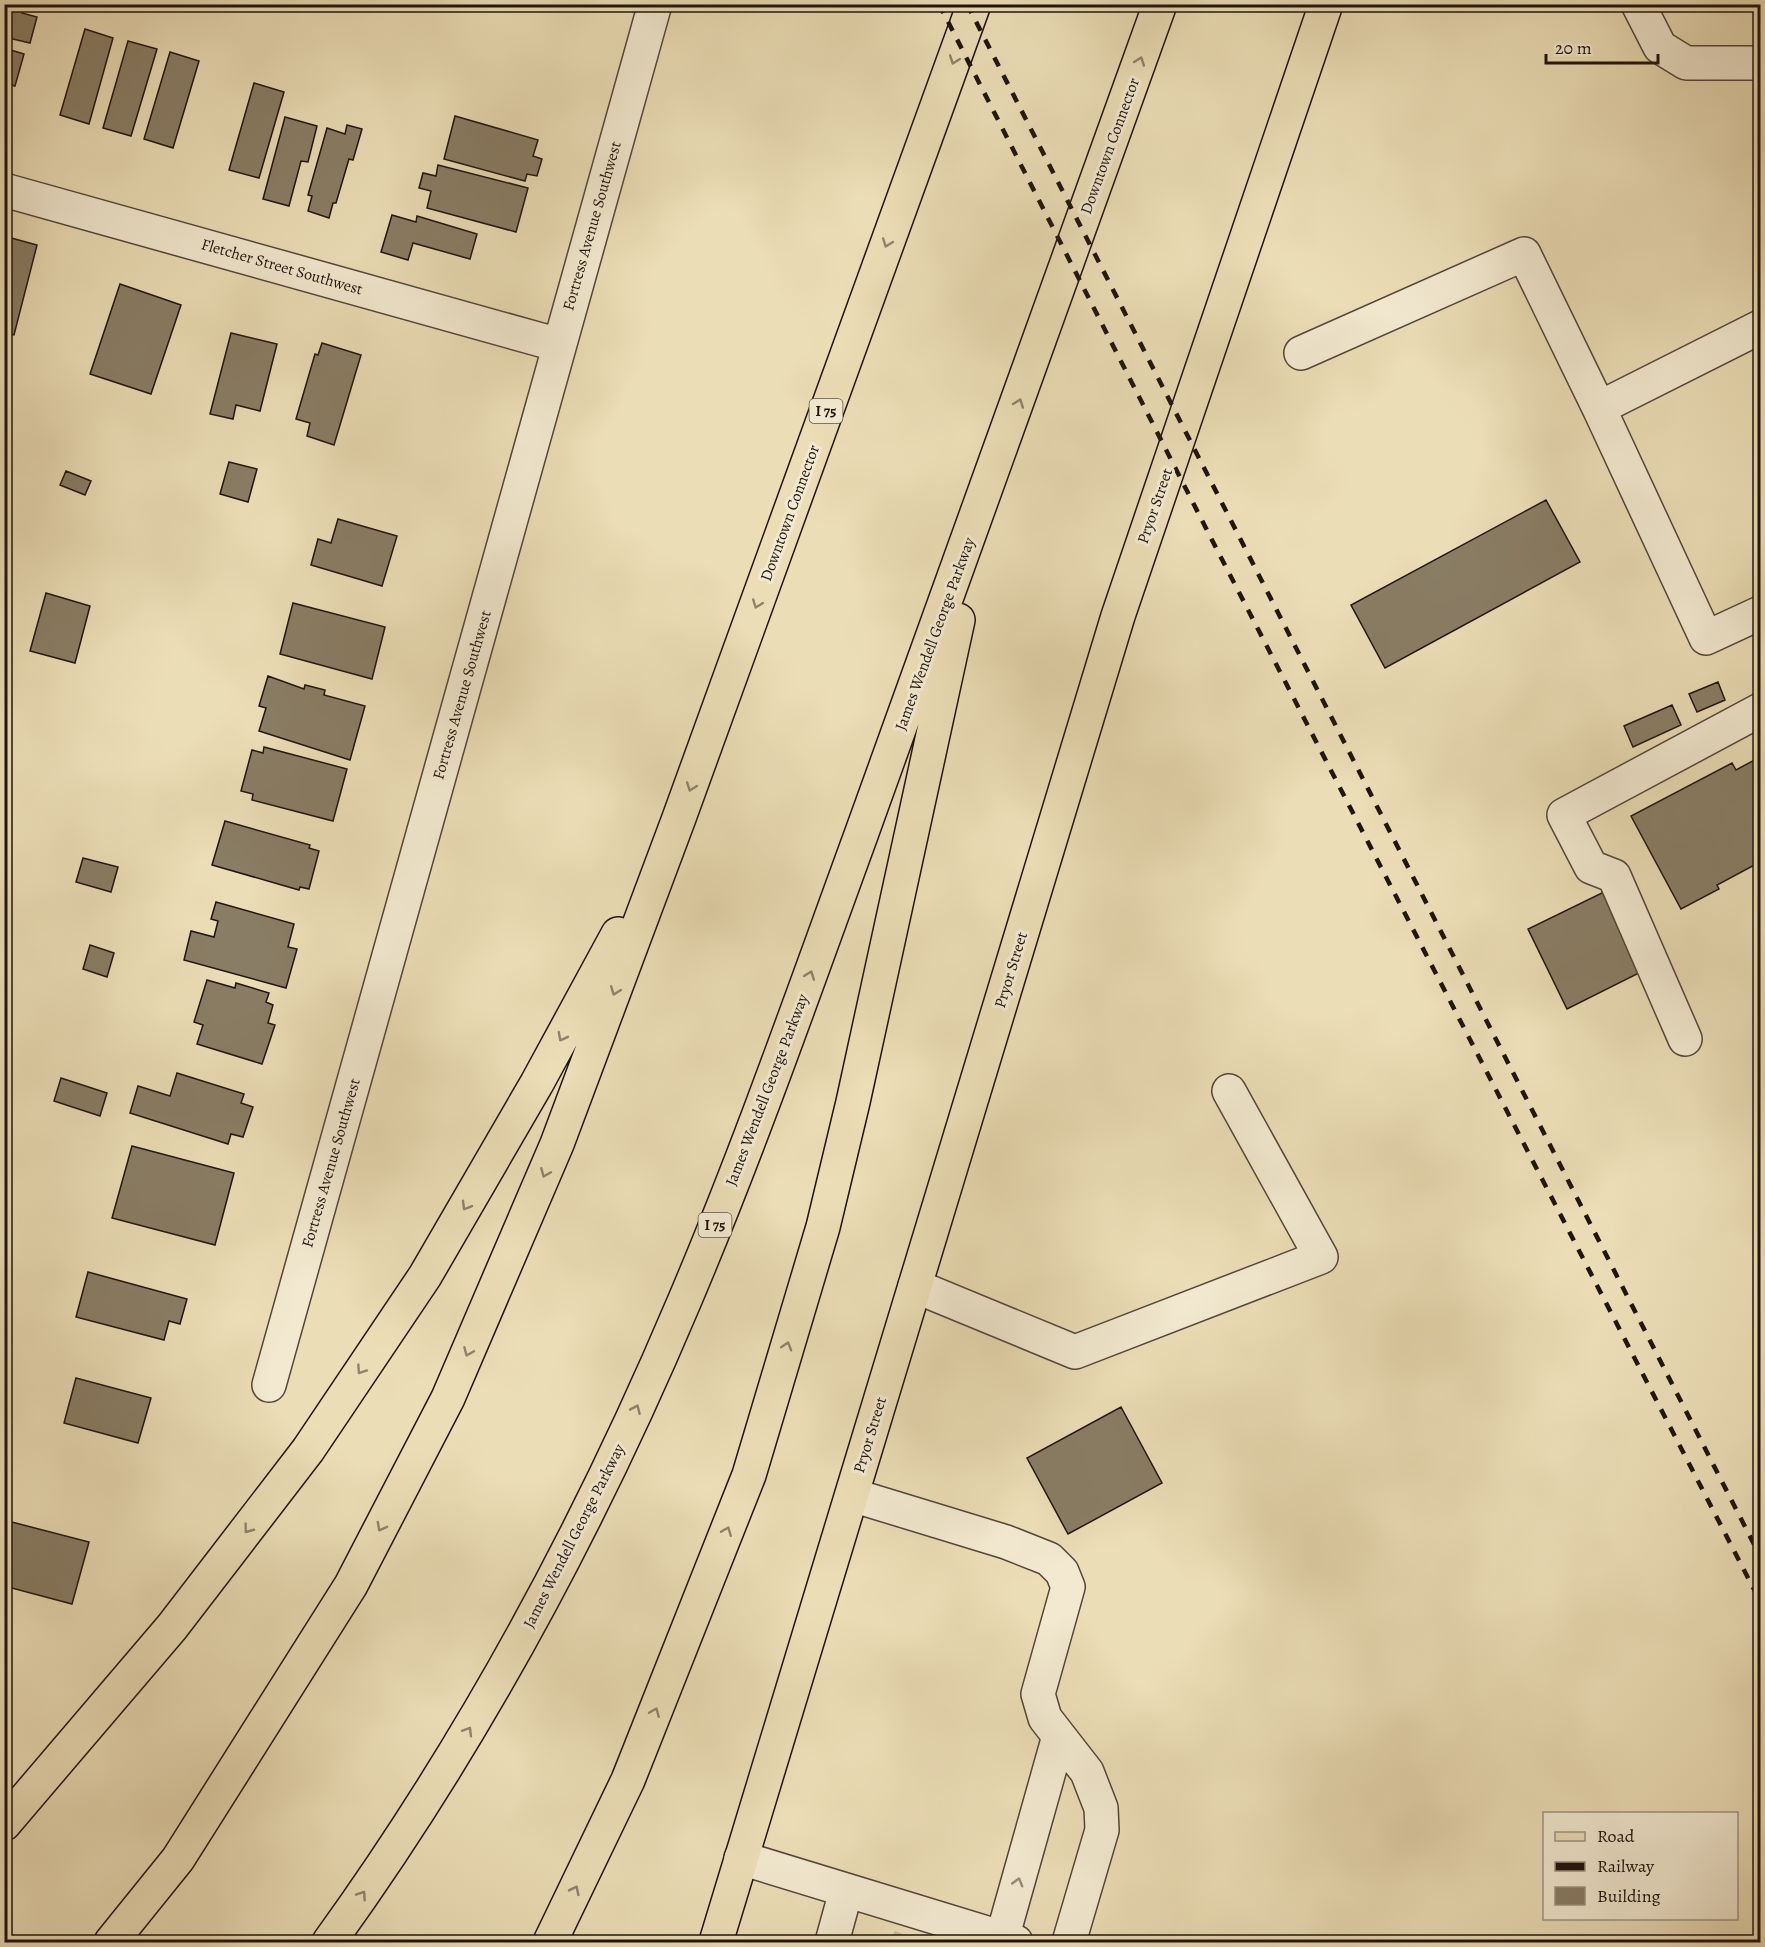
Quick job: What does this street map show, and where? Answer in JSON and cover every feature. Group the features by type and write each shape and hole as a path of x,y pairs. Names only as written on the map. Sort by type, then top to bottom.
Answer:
{"main road":[{"name":"Downtown Connector","path":"680,818 974,4"},
{"name":"Downtown Connector","path":"999,458 1160,4"},
{"name":"Pryor Street","path":"716,1942 1118,616 1326,4"},
{"path":"550,1942 628,1780 749,1475 822,1227 839,1159 961,604 999,458"},
{"name":"James Wendell George Parkway","path":"329,1942 409,1826 467,1733 529,1624 614,1460 685,1301 757,1120 999,458"},
{"path":"4,1824 172,1627 308,1450 425,1276 537,1083 680,818"},
{"name":"I 75","path":"111,1942 177,1859 351,1585 448,1398 557,1144 680,818"}],"street":[{"name":"Fortress Avenue Southwest","path":"269,1385 655,4"},
{"path":"1638,4 1660,47 1686,63 1761,63"},
{"name":"Fletcher Street Southwest","path":"4,190 559,345"},
{"path":"1301,353 1524,254 1599,408 1706,638 1761,613"},
{"path":"1599,408 1761,327"},
{"path":"1685,1040 1614,876 1591,867 1564,815 1761,710"},
{"path":"915,1286 1075,1352 1321,1257 1229,1091"},
{"path":"852,1495 1006,1542 1049,1559 1062,1572 1068,1587 1038,1694 1045,1718 1087,1772 1101,1808 1102,1830 1069,1942"},
{"path":"741,1858 846,1891 914,1925 1006,1941 1059,1736"},
{"path":"832,1942 846,1891"}],"building":[{"path":"4,4 24,6 22,13 37,17 30,43 4,37"},
{"path":"85,29 113,38 89,124 60,115"},
{"path":"128,41 157,49 131,136 103,128"},
{"path":"4,48 24,54 15,86 4,83"},
{"path":"170,52 199,61 173,148 144,139"},
{"path":"254,83 284,92 259,178 229,170"},
{"path":"455,116 538,140 533,156 542,159 537,176 527,174 525,181 444,159"},
{"path":"285,117 317,126 308,162 301,161 289,206 263,199"},
{"path":"347,125 362,129 353,160 349,159 336,203 333,203 329,218 308,211 312,196 308,195 327,128 345,134"},
{"path":"438,165 528,188 516,232 427,208 431,191 419,188 423,173 436,176"},
{"path":"392,215 416,222 417,216 477,234 470,259 413,243 408,260 381,252"},
{"path":"4,236 37,245 14,335 4,333"},
{"path":"120,284 181,305 151,394 90,374"},
{"path":"231,333 277,344 260,411 236,405 233,419 210,414"},
{"path":"322,343 361,355 334,445 307,436 310,423 296,419 315,354 318,355"},
{"path":"229,462 257,469 248,502 220,494"},
{"path":"66,471 91,481 85,495 60,485"},
{"path":"1546,500 1580,562 1385,668 1351,605"},
{"path":"338,519 397,536 382,586 311,565 318,539 331,543"},
{"path":"46,593 90,606 75,663 30,651"},
{"path":"293,603 385,627 372,679 280,654"},
{"path":"268,676 304,689 305,685 325,690 324,695 365,706 350,760 259,731 266,708 259,706"},
{"path":"1718,682 1725,700 1697,712 1689,694"},
{"path":"1672,705 1681,725 1633,747 1624,726"},
{"path":"264,747 347,769 333,821 252,800 253,794 241,791 252,750 263,753"},
{"path":"1760,757 1760,862 1717,885 1719,889 1681,909 1631,816 1732,763 1736,770"},
{"path":"225,821 310,845 309,848 319,851 309,889 300,887 299,890 212,865"},
{"path":"83,858 118,867 111,892 76,882"},
{"path":"1608,890 1647,969 1567,1009 1528,929"},
{"path":"216,902 294,924 288,947 297,949 286,988 184,960 191,931 214,937 218,921 211,919"},
{"path":"90,945 114,953 107,977 83,969"},
{"path":"207,980 235,988 236,983 269,993 266,1002 273,1005 268,1023 275,1025 262,1064 197,1044 203,1025 194,1022"},
{"path":"177,1073 244,1094 241,1103 253,1107 243,1137 231,1134 228,1144 130,1113 138,1086 170,1096"},
{"path":"61,1078 107,1093 100,1116 54,1101"},
{"path":"132,1146 234,1173 215,1245 112,1218"},
{"path":"88,1272 187,1299 180,1324 169,1321 164,1340 76,1317"},
{"path":"76,1378 151,1398 138,1443 64,1423"},
{"path":"1121,1407 1162,1483 1068,1534 1027,1458"},
{"path":"4,1520 89,1542 72,1604 4,1586"}],"tunnel":[{"path":"908,1942 910,1937"}],"railway":[{"path":"939,4 1213,542 1760,1601"},
{"path":"967,4 1760,1556"}]}
